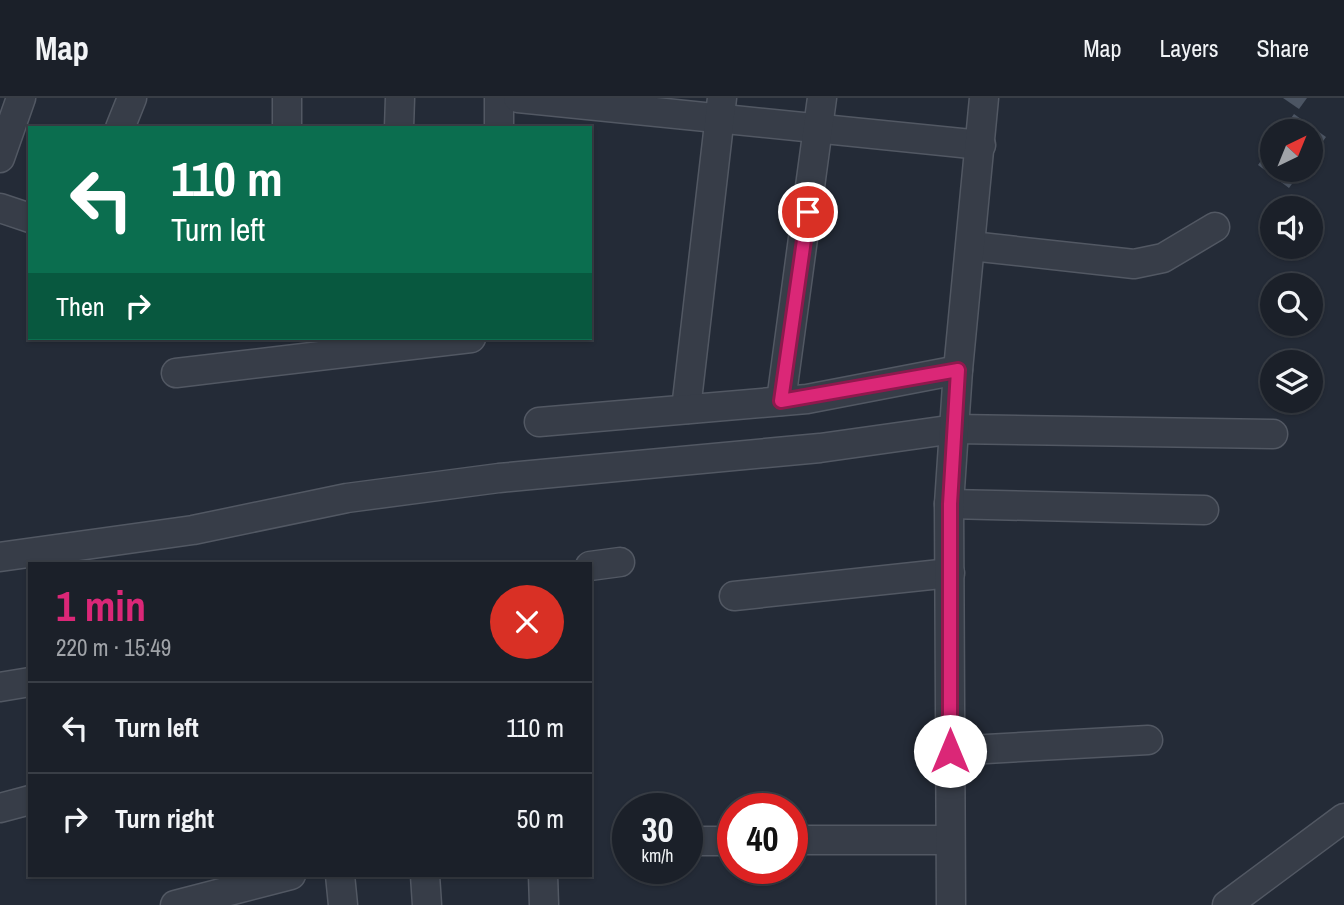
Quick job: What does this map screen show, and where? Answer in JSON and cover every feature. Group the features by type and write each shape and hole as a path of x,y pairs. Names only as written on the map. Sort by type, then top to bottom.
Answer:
{"street":[{"path":"0,158 21,98"},
{"path":"121,126 132,98"},
{"path":"287,98 287,126"},
{"path":"399,126 400,98"},
{"path":"499,98 499,126"},
{"path":"518,98 721,109 819,131 981,145"},
{"path":"781,401 822,98"},
{"path":"951,905 950,504 958,370 984,98"},
{"path":"686,409 721,109"},
{"path":"0,208 28,217"},
{"path":"971,246 1133,264 1163,258 1215,227"},
{"path":"176,373 393,343 440,340"},
{"path":"539,422 781,401 958,370"},
{"path":"0,558 192,530 347,498 499,478 820,448 954,429 1273,434"},
{"path":"950,504 1205,510"},
{"path":"592,566 620,562"},
{"path":"734,596 950,573"},
{"path":"0,687 28,682"},
{"path":"950,751 1148,740"},
{"path":"0,808 28,801"},
{"path":"1227,905 1344,818"},
{"path":"808,840 950,840"},
{"path":"175,905 283,877"},
{"path":"340,877 344,905"},
{"path":"425,877 427,905"},
{"path":"543,877 544,905"}],"building":[{"path":"1283,98 1307,98 1299,109"},
{"path":"1281,182 1293,182 1289,188"}],"route":[{"path":"808,212 781,401 807,399 958,370 950,504 950,751"}]}
